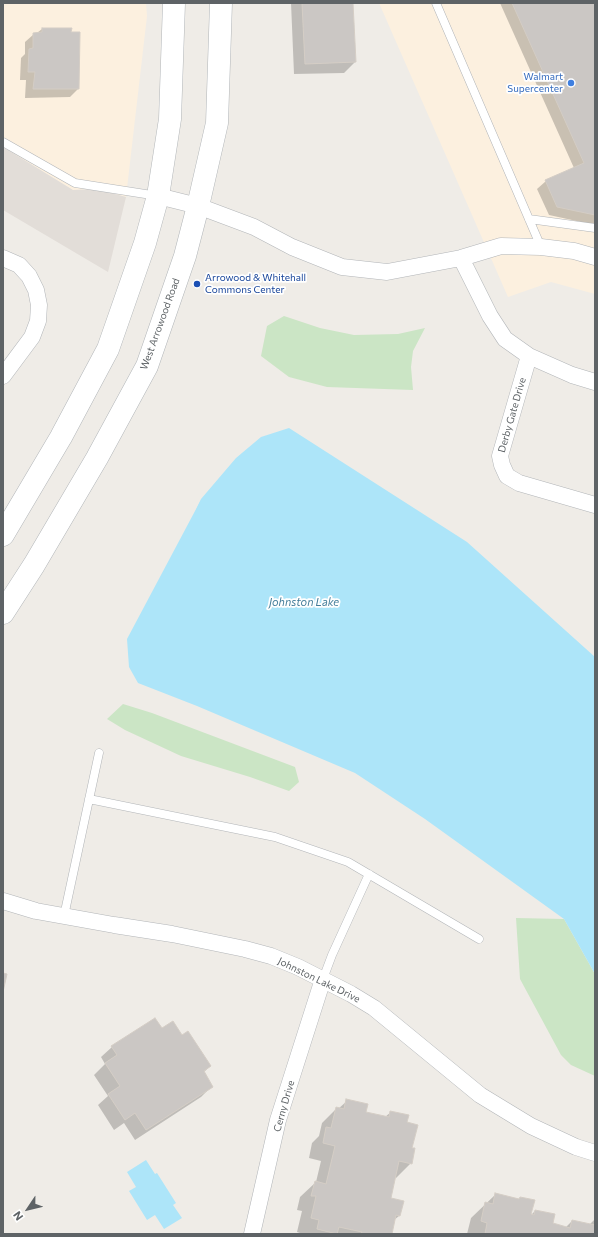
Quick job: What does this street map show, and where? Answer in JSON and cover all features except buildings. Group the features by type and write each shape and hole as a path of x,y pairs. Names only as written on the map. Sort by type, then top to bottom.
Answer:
{"main road":[{"path":"3,535 61,437 108,349 145,243 158,196 170,119 174,3"},
{"name":"West Arrowood Road","path":"3,613 34,565 97,458 147,366 185,256 217,123 221,3"}],"street":[{"path":"158,196 198,206 254,227 292,247 342,267 387,272 461,258 501,246 541,247 574,251 595,257"},
{"path":"3,258 19,265 29,276 36,290 39,305 38,321 32,338 3,376"},
{"path":"461,258 490,316 506,339 529,356 572,375 595,382"},
{"name":"Derby Gate Drive","path":"529,356 500,456 502,465 508,476 519,483 595,506"},
{"name":"Johnston Lake Drive","path":"3,901 36,911 172,934 245,949 271,956 298,967 323,979 374,1008 480,1095 531,1126 576,1147 595,1153"},
{"name":"Cerny Drive","path":"252,1234 278,1120 323,979"}],"lane":[{"path":"436,3 541,247"},
{"path":"3,142 75,183 158,196"},
{"path":"529,219 595,228"},
{"path":"64,916 99,753"},
{"path":"89,799 275,837 348,862 479,939"},
{"path":"323,979 332,954 369,874"}],"shaded area":[{"path":"3,3 146,3 147,16 126,197 97,189 73,190 3,147"},
{"path":"379,3 595,3 595,294 551,282 508,297"},
{"path":"3,147 73,190 97,189 126,197 108,272 3,210"}],"green space":[{"path":"284,316 320,328 354,335 398,334 425,328 413,351 411,367 413,390 327,387 289,377 261,356 267,326"},
{"path":"123,704 152,713 295,767 299,782 289,791 250,777 181,756 125,730 107,719"},
{"path":"516,918 564,919 595,974 595,1076 571,1065 561,1055 520,979"}],"water":[{"name":"Johnston Lake","path":"289,428 467,542 595,657 595,974 564,919 425,819 355,773 197,706 138,683 129,667 127,639 201,499 236,458 261,437"},
{"path":"146,1160 155,1174 157,1173 176,1203 173,1205 182,1218 164,1229 155,1215 147,1220 129,1191 136,1187 127,1172"}],"place":[{"name":"Walmart Supercenter","path":"571,83"},
{"name":"Arrowood & Whitehall Commons Center","path":"197,284"}]}
